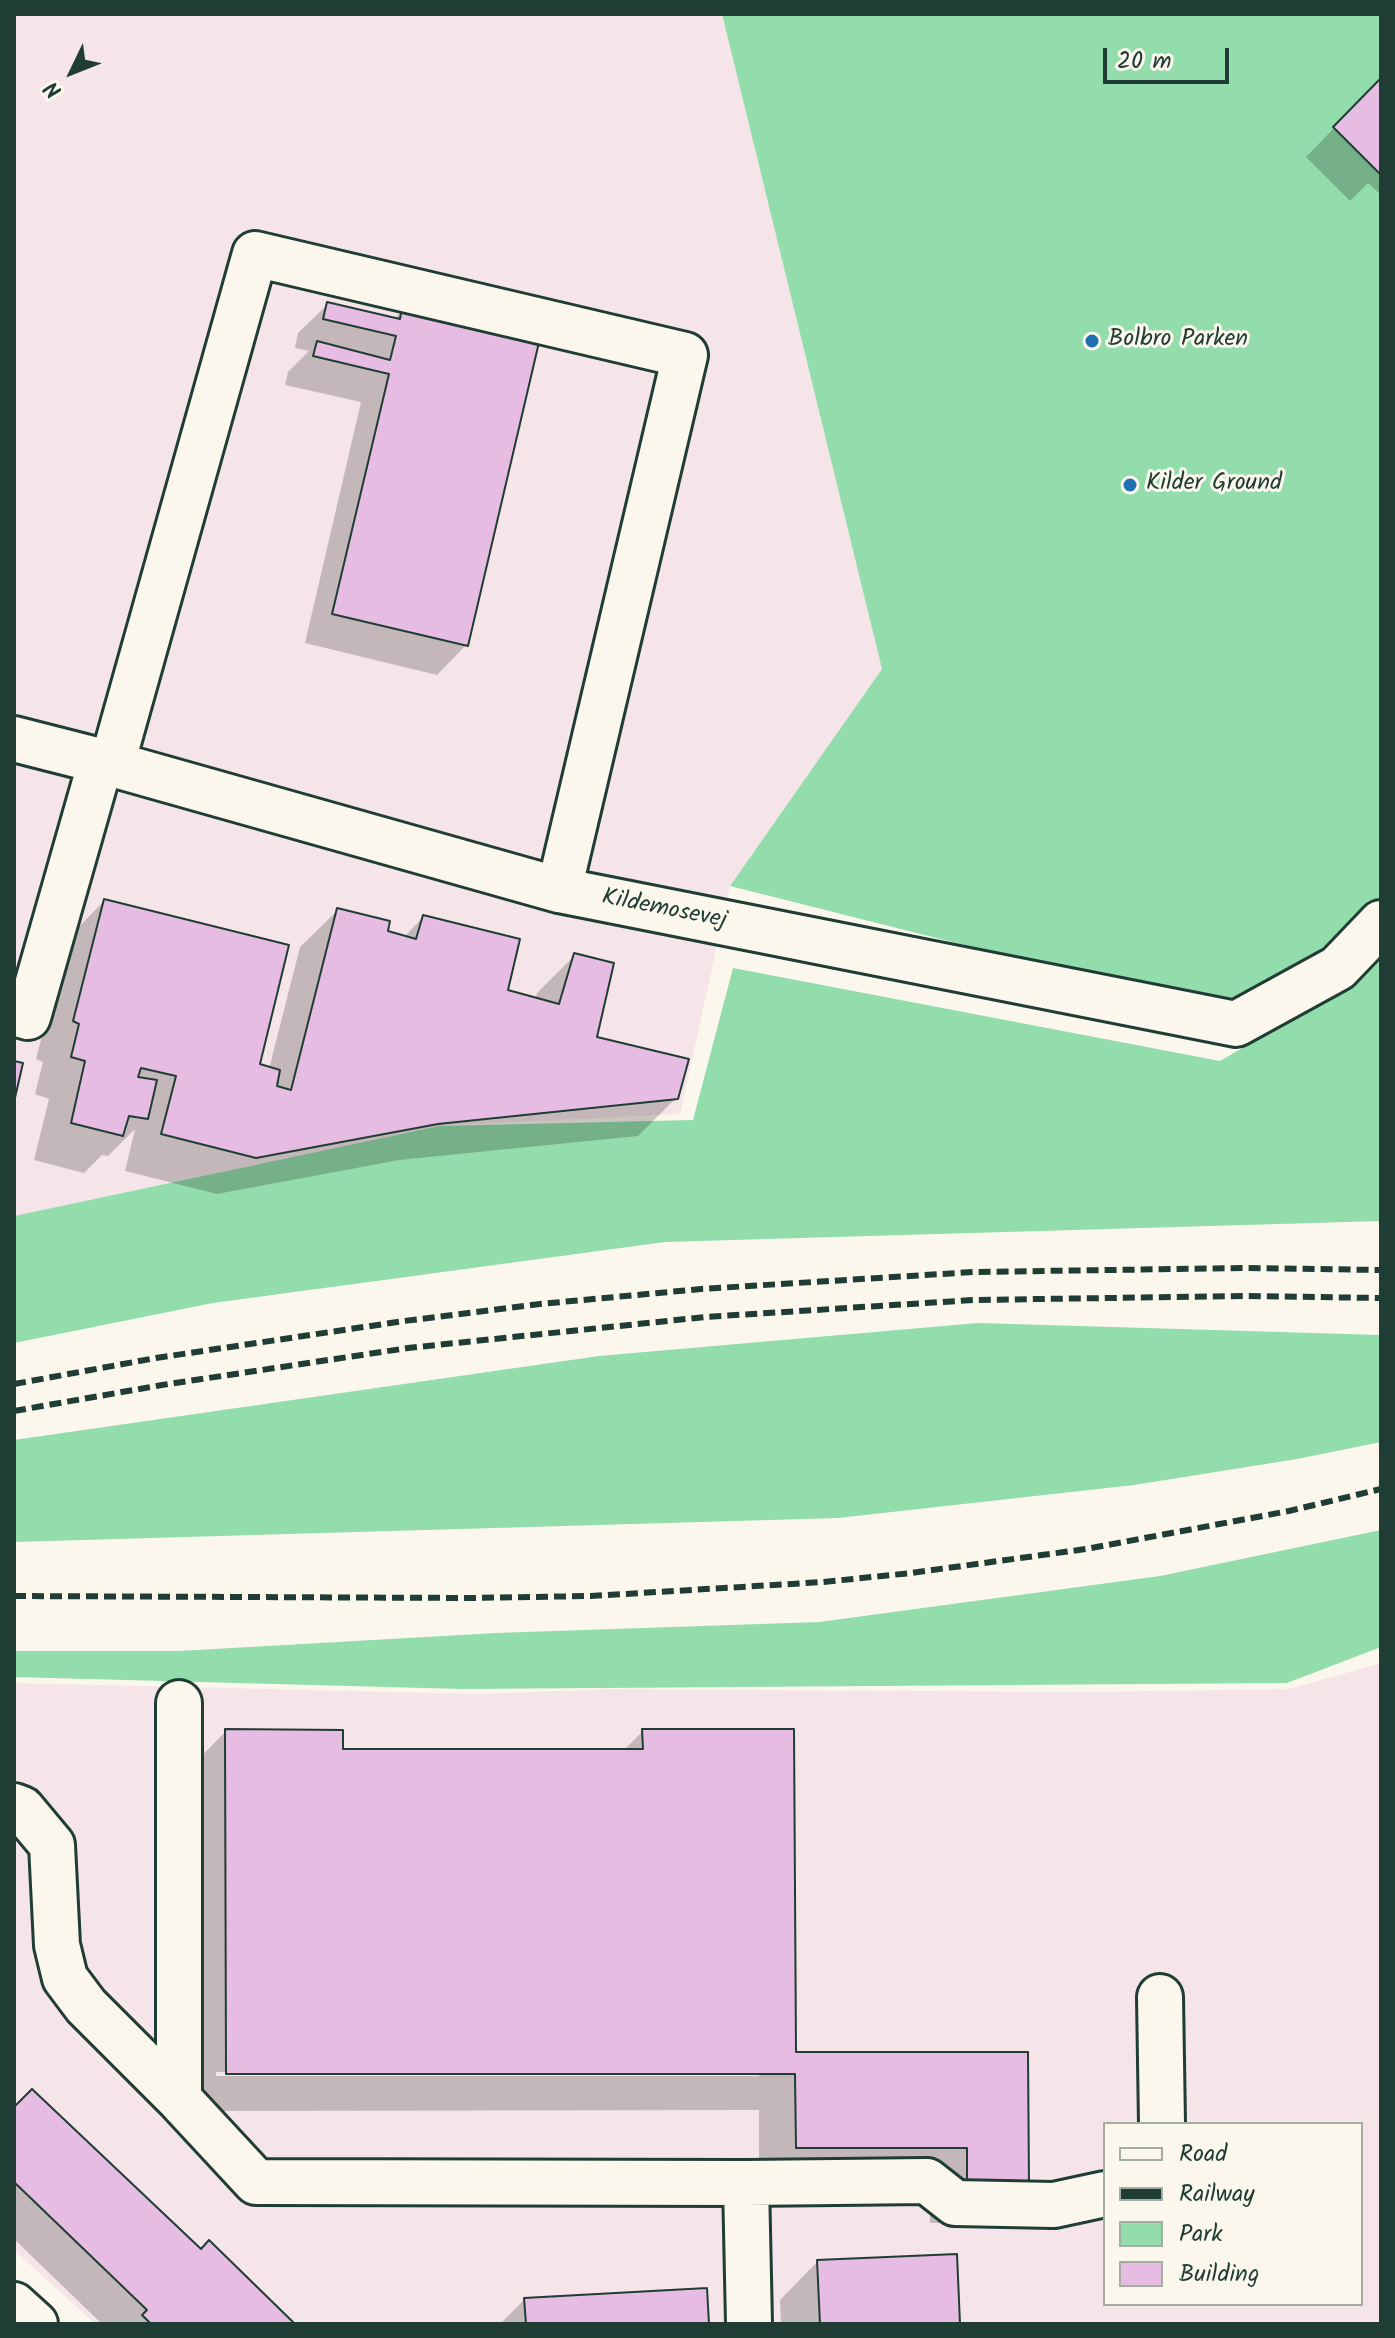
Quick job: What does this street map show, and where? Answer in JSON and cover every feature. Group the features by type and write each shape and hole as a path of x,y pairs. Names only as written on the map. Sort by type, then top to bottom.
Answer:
{"street":[{"path":"14,1013 28,1017 107,762 255,254 685,355 559,890"},
{"name":"Kildemosevej","path":"14,739 107,762 559,890 1236,1024 1338,968 1381,923"},
{"path":"179,1703 179,2099"},
{"path":"14,1806 22,1809 52,1845 57,1945 65,1978 86,2006 256,2182 927,2181 955,2203 1054,2205 1103,2194"},
{"path":"1160,1997 1162,2122"},
{"path":"746,2183 749,2324"},
{"path":"14,2305 35,2324"}],"shaded area":[{"path":"14,14 722,14 882,669 730,886 680,1114 439,1126 14,1216"},
{"path":"1381,1663 1381,2324 95,2324 14,2250 14,1683 479,1694 610,1689 1082,1692 1289,1689"}],"green space":[{"name":"Bolbro Parken","path":"722,14 1381,14 1381,1221 665,1242 213,1303 14,1343 14,1216 439,1126 693,1120 733,968 1220,1061 1282,1025 730,886 882,669"},
{"path":"978,1323 1381,1335 1381,1442 1134,1485 838,1518 14,1542 14,1440 599,1356"},
{"path":"1381,1530 1381,1647 1287,1683 462,1689 14,1677 14,1651 179,1651 496,1633 819,1622 1160,1576"}],"building":[{"path":"1381,78 1381,173 1380,174 1333,127"},
{"path":"327,302 400,319 402,307 540,338 468,646 332,614 389,374 313,356 317,341 390,360 396,336 323,319"},
{"path":"104,899 289,945 260,1064 280,1070 277,1086 291,1090 337,908 390,921 388,931 416,939 423,915 520,939 508,990 559,1004 574,953 614,963 597,1037 689,1059 678,1099 438,1124 256,1158 161,1134 176,1076 141,1068 138,1077 157,1080 148,1119 129,1116 123,1136 71,1123 85,1061 71,1057 79,1024 73,1021"},
{"path":"14,1061 23,1063 14,1102"},
{"path":"225,1729 343,1730 343,1749 643,1749 642,1729 794,1729 796,2052 1028,2052 1029,2186 967,2186 967,2148 796,2148 795,2074 226,2074"},
{"path":"32,2089 201,2249 209,2240 295,2324 151,2324 142,2315 147,2310 14,2182 14,2107"},
{"path":"957,2254 960,2324 820,2324 817,2260"},
{"path":"707,2288 709,2324 526,2324 524,2298"}],"railway":[{"path":"14,1384 156,1358 404,1321 701,1289 973,1272 1246,1268 1381,1270"},
{"path":"14,1411 408,1348 705,1317 973,1300 1245,1296 1381,1298"},
{"path":"14,1596 591,1596 823,1582 1086,1549 1289,1511 1381,1489"}],"place":[{"name":"Bolbro Parken","path":"1092,341"},
{"name":"Kilder Ground","path":"1130,485"}]}
